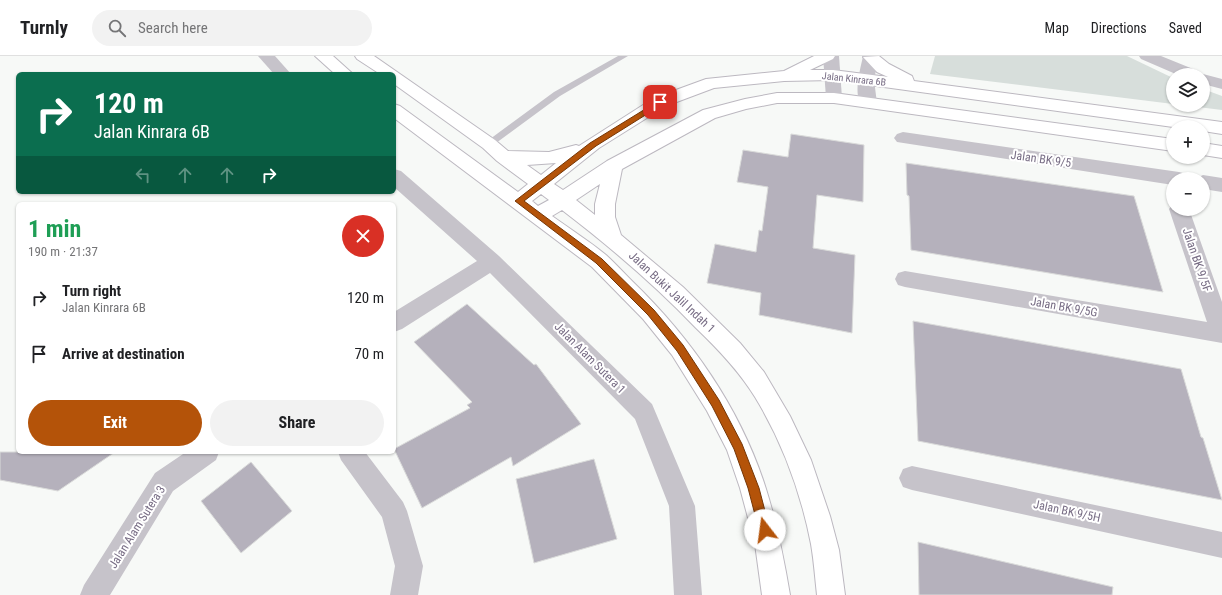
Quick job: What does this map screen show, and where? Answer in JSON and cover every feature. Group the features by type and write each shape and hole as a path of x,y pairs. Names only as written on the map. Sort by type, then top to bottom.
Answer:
{"street":[{"path":"266,56 281,72"},
{"path":"323,56 343,72"},
{"path":"363,56 388,72"},
{"path":"784,76 827,56"},
{"path":"831,56 834,98"},
{"path":"1147,56 1175,68"},
{"path":"868,103 866,80 871,57"},
{"path":"871,57 883,68 920,87"},
{"name":"Jalan Kinrara 6B","path":"519,201 540,183 593,144 660,102 712,83 784,76 833,75 1222,128"},
{"name":"Jalan Bukit Jalil Indah 1","path":"396,77 489,144 503,157 612,237 682,299 732,348 762,389 783,427 806,483 822,536 831,595"},
{"path":"1210,80 1222,84"},
{"name":"Jalan Kinrara 6B","path":"538,216 614,166 709,114 728,108 777,98 834,98 1166,144"},
{"path":"396,111 599,261 651,313 680,348 715,403 738,447 754,488 768,544 776,595"},
{"name":"Jalan BK 9/5","path":"903,138 1166,181"},
{"path":"503,157 542,159 560,158 593,144"},
{"path":"1210,150 1222,152"},
{"path":"612,237 605,217 606,204 614,166"},
{"name":"Jalan Alam Sutera 1","path":"396,178 492,262 644,412 682,506 688,595"},
{"path":"1210,183 1222,185"},
{"name":"Jalan BK 9/5F","path":"1182,216 1222,334"},
{"path":"396,322 492,262"},
{"name":"Jalan BK 9/5G","path":"905,279 1222,334"},
{"name":"Jalan Alam Sutera 3","path":"94,595 164,482 204,454"},
{"path":"351,454 394,511 409,566 404,595"},
{"name":"Jalan BK 9/5H","path":"912,478 1222,545"}],"lane":[{"path":"489,144 558,94 624,56"}],"shaded area":[{"path":"935,56 1127,56 1166,75 1166,103 930,74"},
{"path":"1210,92 1222,96 1222,110 1210,108"}],"building":[{"path":"791,134 864,145 863,202 817,195 813,248 855,255 852,333 759,315 761,293 707,283 715,244 756,252 759,230 762,231 768,187 737,182 743,150 788,157"},
{"path":"906,163 1134,196 1163,292 911,250"},
{"path":"467,304 534,365 536,364 581,424 513,466 511,457 422,508 396,453 396,448 470,408 467,405 472,402 414,342"},
{"path":"913,321 1181,369 1201,437 1203,438 1222,500 918,441"},
{"path":"0,452 16,452 16,454 112,454 58,491 0,480"},
{"path":"594,459 617,539 534,563 516,479"},
{"path":"251,462 292,511 241,553 201,501"},
{"path":"918,542 1113,587 1112,595 919,595"}],"route":[{"path":"660,102 593,144 540,183 519,201 599,261 651,313 680,348 715,403 738,447 754,488 765,530"}]}
